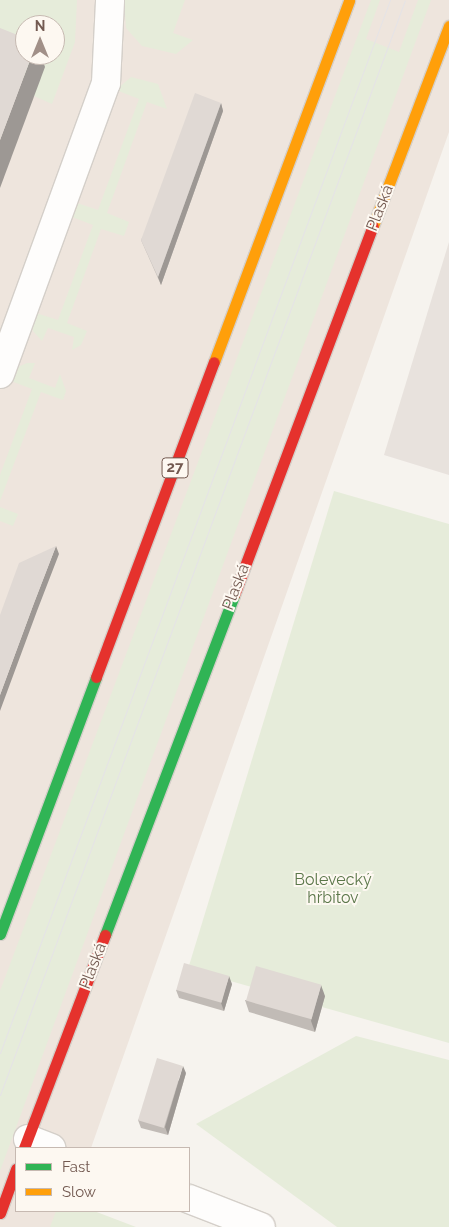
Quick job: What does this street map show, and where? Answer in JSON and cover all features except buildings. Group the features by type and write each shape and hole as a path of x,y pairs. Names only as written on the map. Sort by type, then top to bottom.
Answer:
{"main road":[{"name":"27","path":"0,934 349,0"},
{"name":"Plaská","path":"34,1145 449,26"},
{"path":"0,1213 15,1172"}],"street":[{"path":"0,374 106,83 110,0"},
{"path":"190,1199 262,1227"}],"shaded area":[{"path":"0,0 449,0 449,132 91,1147 15,1147 15,1212 69,1212 64,1227 0,1227"},
{"path":"449,242 449,475 384,455"}],"green space":[{"path":"0,0 77,0 75,42 52,104 34,96 0,49"},
{"path":"124,0 185,0 173,33 193,40 176,54 142,46 126,28"},
{"path":"371,0 380,0 366,39 399,52 418,0 431,0 0,1171 0,991"},
{"path":"131,77 158,84 167,109 147,102 107,213 129,222 124,236 101,229 67,323 87,331 81,345 72,350 74,337 48,328 42,341 33,331 33,322 36,313 58,320 93,225 72,217 77,203 98,210 139,99 116,90"},
{"path":"27,363 35,363 29,378 55,388 60,374 66,391 63,400 41,392 0,501 0,475 32,389 11,381 18,367"},
{"name":"Bolevecký hřbitov","path":"334,491 449,524 449,1043 188,969"},
{"path":"0,507 18,514 13,526 0,521"},
{"path":"356,1036 449,1060 449,1227 337,1227 196,1124"},
{"path":"56,1212 97,1212 136,1227 50,1227"}],"tram line":[{"path":"0,1053 390,0"},
{"path":"0,1095 405,0"}],"traffic: fast":[{"path":"105,935 234,595"},
{"path":"0,934 96,677"}],"traffic: slow":[{"path":"214,362 349,0"},
{"path":"373,226 449,26"}],"traffic: jam":[{"path":"234,595 373,226"},
{"path":"96,677 214,362"},
{"path":"24,1147 105,935"},
{"path":"0,1213 15,1172"}]}
